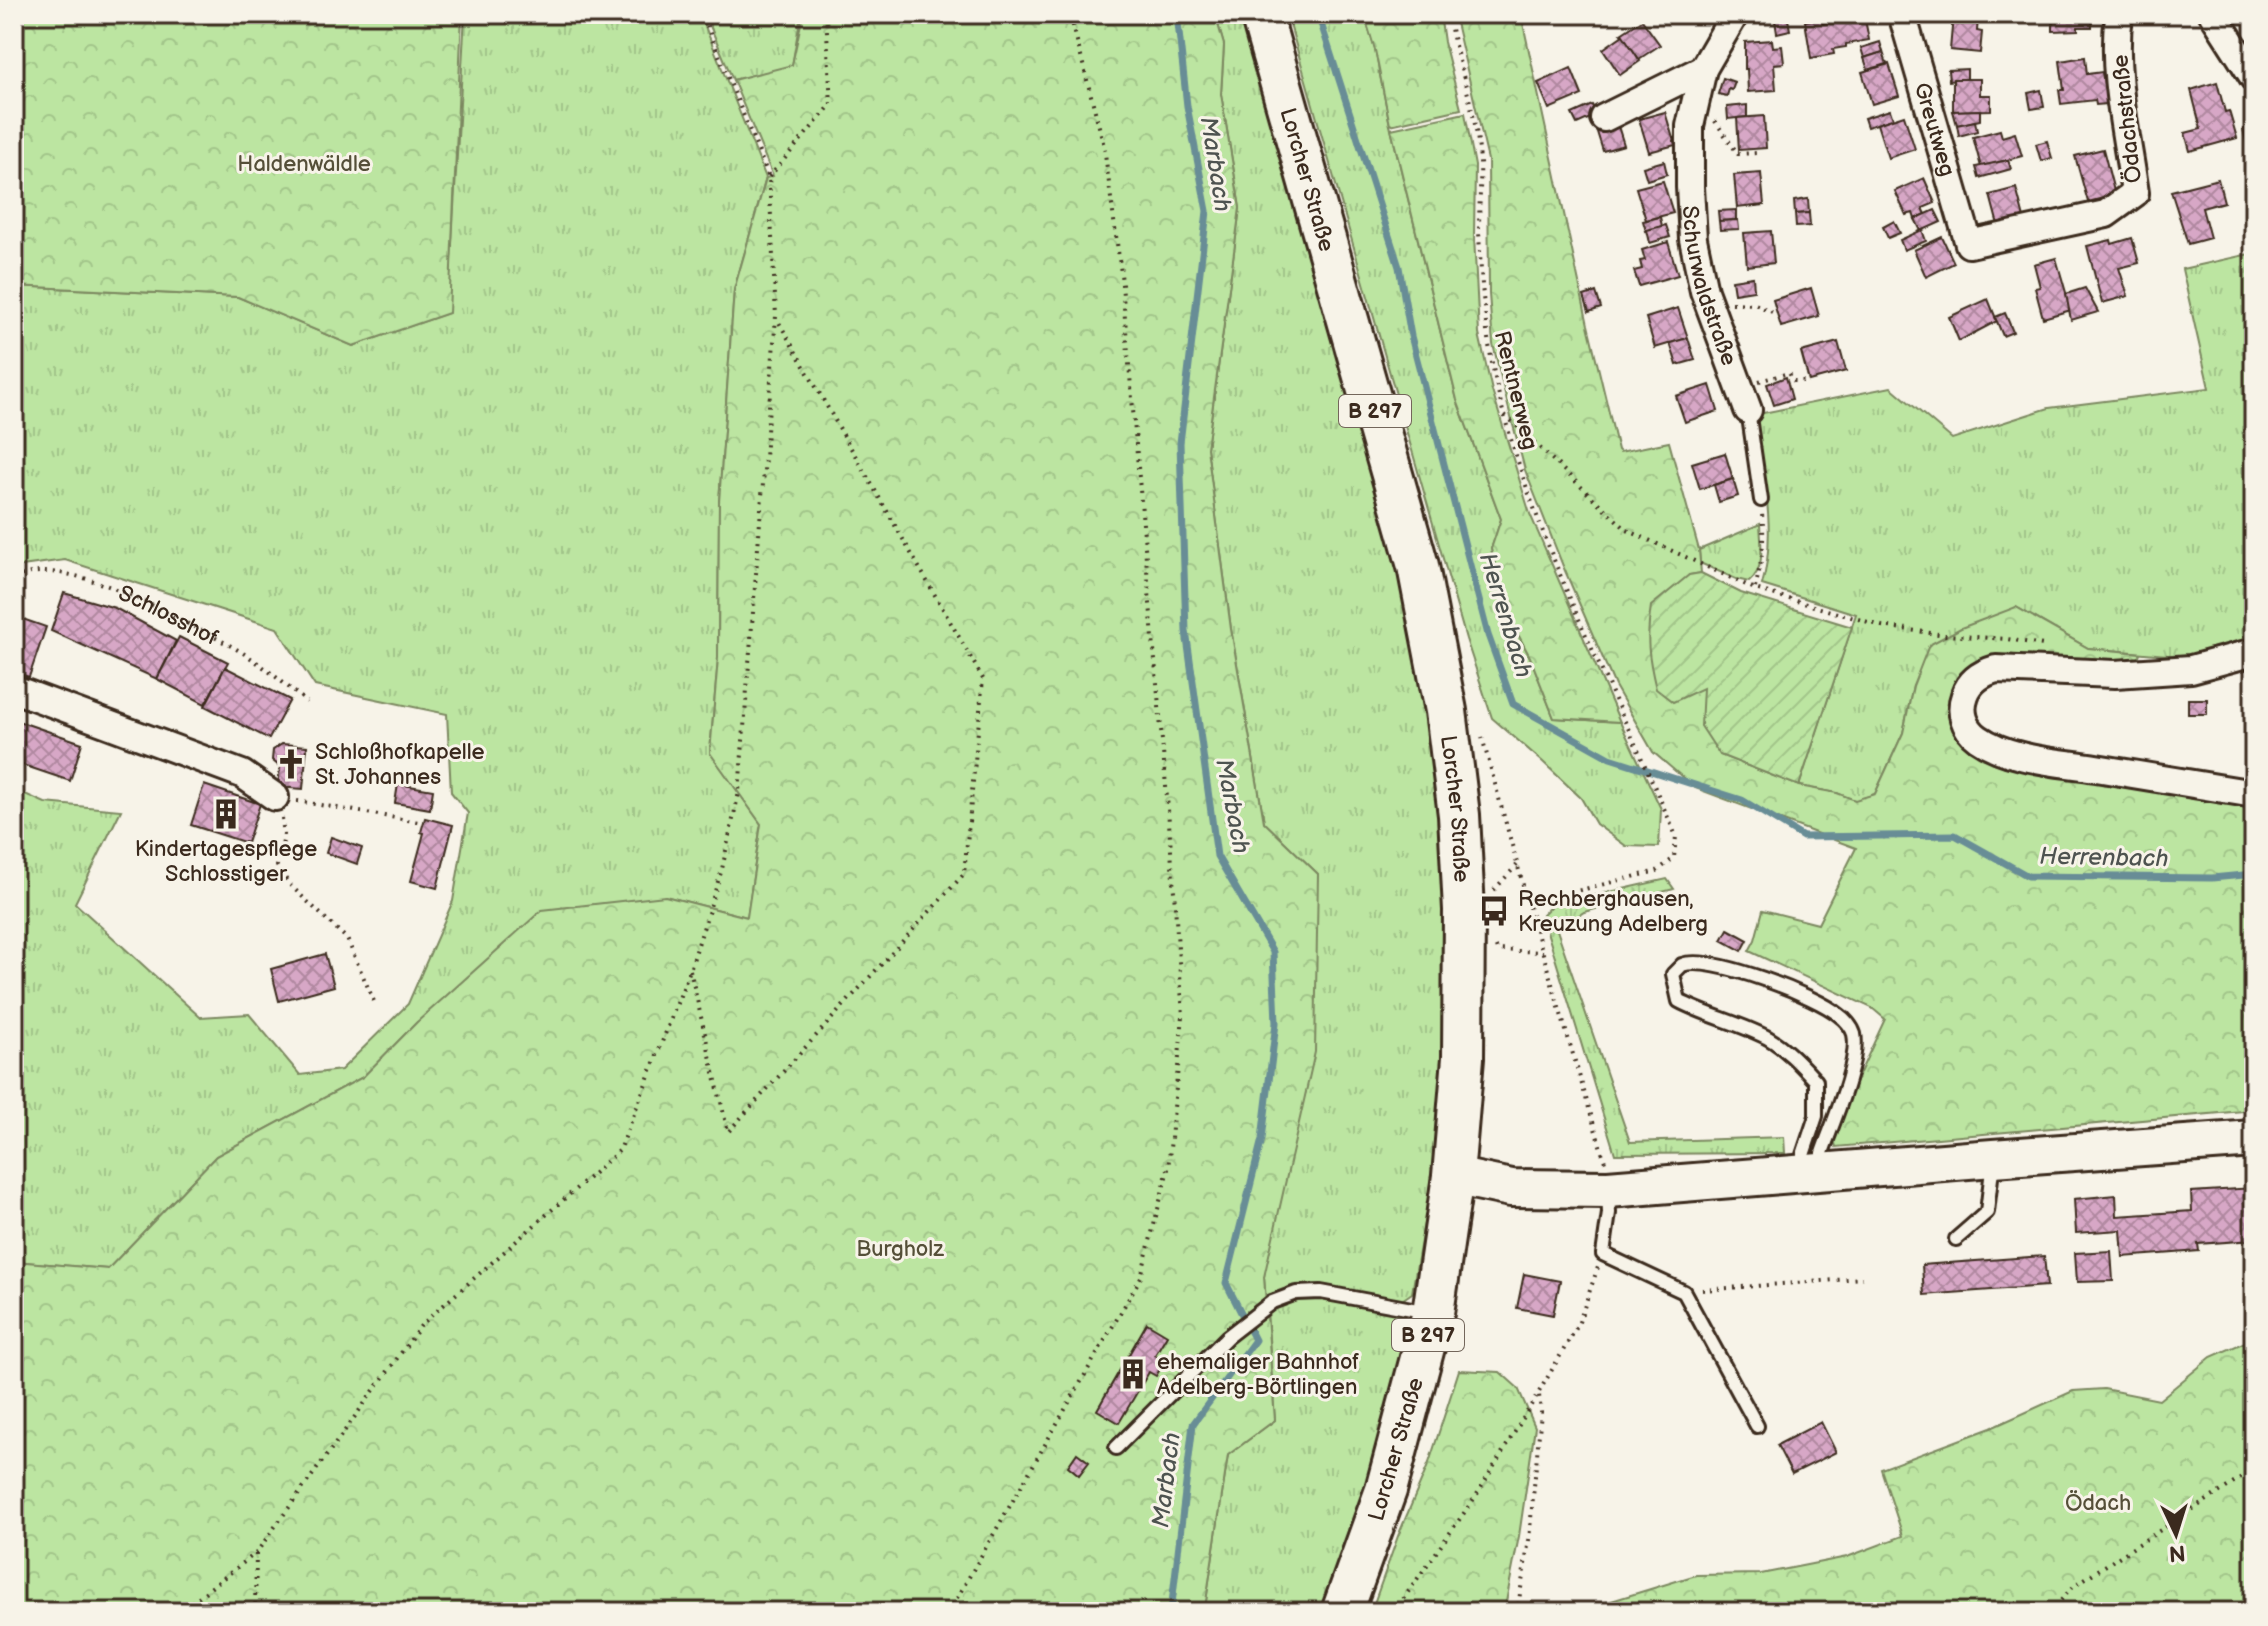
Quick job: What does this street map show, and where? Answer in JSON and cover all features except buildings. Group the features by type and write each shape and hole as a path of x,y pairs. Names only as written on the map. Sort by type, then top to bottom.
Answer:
{"main road":[{"name":"Lorcher Straße","path":"1261,14 1418,566 1446,711 1459,815 1464,922 1463,1058 1453,1176 1433,1313 1386,1490 1342,1612"},
{"path":"1453,1176 1511,1188 1607,1177 1812,1173 2254,1139"}],"street":[{"name":"Schurwaldstraße","path":"1735,14 1703,69 1690,126 1690,187 1693,239 1704,291 1745,398"},
{"name":"Greutweg","path":"1902,14 1969,244"},
{"name":"Ödachstraße","path":"1969,244 2106,214 2135,193 2119,79 2119,14"},
{"path":"2213,14 2254,78"},
{"path":"1604,118 1703,69"},
{"path":"2254,652 2191,669 2115,674 1996,669 1976,678 1966,691 1962,705 1967,727 1974,734 2022,756 2254,794"},
{"path":"14,689 242,774 275,797"}],"lane":[{"name":"Schurwaldstraße","path":"1745,398 1761,500"},
{"path":"1704,963 1744,971 1838,1013 1852,1029 1855,1056 1822,1153 1812,1173 1803,1155 1816,1116 1816,1081 1792,1056 1768,1038 1679,1001 1673,974 1682,965 1704,963"},
{"path":"1956,1239 1987,1212 1993,1158"},
{"path":"1607,1177 1609,1213 1603,1254 1684,1292 1757,1426"},
{"path":"1116,1448 1227,1337 1272,1302 1296,1293 1321,1292 1433,1313"}],"path":[{"path":"179,1612 256,1553 422,1324 620,1150 690,970 722,869 739,792 776,316 769,177 702,14"},
{"path":"769,177 831,105 826,14"},
{"path":"949,1612 1141,1277 1168,1169 1183,1016 1121,273 1104,146 1070,14"},
{"name":"Rentnerweg","path":"1448,14 1480,160 1479,229 1485,328 1503,413 1534,514 1676,836 1674,858 1657,871 1528,903 1543,952"},
{"path":"1690,126 1716,120 1738,154 1758,153"},
{"path":"1712,310 1728,303 1742,302 1772,312"},
{"path":"690,970 728,1132 964,874 983,679 776,316"},
{"path":"1745,398 1789,373 1794,381 1804,381"},
{"path":"1503,413 1627,530 1755,589 1882,626 1945,635 2007,639 2055,648"},
{"path":"1755,589 1765,539 1761,500"},
{"name":"Schlosshof","path":"14,579 48,571 80,577 141,599 244,653 307,702"},
{"path":"275,797 419,822"},
{"path":"275,797 284,837 277,866 290,885 347,939 376,1006"},
{"path":"1494,904 1493,889 1517,864"},
{"path":"1496,935 1497,950 1543,952 1607,1177"},
{"path":"1394,1612 1476,1496 1539,1392 1578,1325 1603,1254"},
{"path":"1684,1292 1862,1278"},
{"path":"1517,1612 1529,1540 1541,1412 1539,1392"},
{"path":"2050,1612 2075,1585 2254,1470"},
{"path":"255,1612 256,1553"}],"green space":[{"name":"Haldenwäldle","path":"14,14 462,14 449,313 353,346 238,297 14,286"},
{"path":"465,14 700,14 766,178 734,290 719,502 718,658 710,752 761,824 747,917 665,896 417,1022 363,1077 216,1156 108,1269 14,1261 14,789 45,803 121,810 75,903 200,1017 249,1014 300,1075 341,1070 408,1004 453,901 468,813 451,792 447,714 315,686 277,628 65,560 14,567 14,286 238,297 353,346 448,313"},
{"path":"705,14 801,14 792,66 733,80"},
{"name":"Burgholz","path":"803,14 1215,14 1224,45 1221,94 1240,208 1207,448 1231,629 1264,822 1318,874 1315,1052 1264,1277 1275,1420 1228,1455 1205,1608 1202,1612 14,1612 14,1261 108,1269 216,1156 363,1077 417,1022 542,910 665,896 747,917 761,824 710,753 718,658 719,502 734,290 766,178 773,176 733,80 792,65"},
{"path":"1215,14 1245,14 1409,589 1441,803 1445,914 1438,1121 1412,1293 1402,1300 1312,1285 1266,1301 1264,1277 1318,874 1264,822 1231,629 1207,448 1240,208 1221,94 1224,45"},
{"path":"1287,14 1364,14 1457,400 1501,519 1491,549 1510,619 1530,657 1554,718 1620,722 1661,809 1659,847 1626,846 1596,824 1581,798 1492,718 1466,639"},
{"path":"1364,14 1440,14 1461,109 1390,125 1375,50"},
{"path":"1454,14 1521,14 1618,450 1669,442 1699,550 1701,573 1689,575 1703,688 1720,755 1799,786 1837,793 1855,800 1875,794 1903,733 1913,686 1929,645 1961,628 2016,607 2088,648 2140,653 2135,665 1986,667 1962,729 2254,802 2254,1110 1836,1147 1831,1135 1885,1019 1872,1008 1749,951 1763,910 1818,924 1856,848 1695,788 1653,752 1615,686 1525,470 1493,344 1489,294 1488,160"},
{"path":"1465,113 1475,166 1474,236 1479,334 1492,391 1530,514 1620,722 1554,718 1530,657 1510,619 1491,549 1501,519 1457,400 1391,129"},
{"path":"2254,253 2254,640 2190,657 2088,648 2016,607 1913,686 1903,733 1875,794 1855,801 1837,793 1799,786 1856,614 1762,585 1767,564 1769,522 1753,415 1891,387 1952,439 2049,408 2209,388 2182,269"},
{"path":"1760,524 1760,563 1749,582 1700,563 1699,550"},
{"path":"1701,573 1741,593 1852,627 1799,786 1720,755 1701,726 1703,688 1673,702 1656,689 1649,648 1651,606 1689,575"},
{"path":"1667,879 1674,889 1584,912 1557,930 1630,1142 1784,1137 1785,1153 1615,1154 1542,915 1552,905"},
{"path":"1321,1297 1397,1310 1408,1321 1375,1470 1328,1612 1202,1612 1228,1455 1275,1420 1267,1311 1294,1300"},
{"name":"Ödach","path":"2254,1338 2254,1612 1536,1612 1582,1610 1696,1575 1761,1574 1847,1557 1903,1536 1881,1469 1991,1428 2073,1391 2104,1389 2159,1400 2211,1357"},
{"path":"1459,1370 1500,1372 1518,1388 1535,1427 1504,1612 1371,1612 1398,1536 1429,1463"}],"waterway":[{"name":"Marbach","path":"1171,1612 1193,1424 1255,1340 1226,1283 1262,1139 1276,1023 1273,952 1217,856 1186,631 1180,443 1207,211 1187,106 1177,14"},
{"name":"Herrenbach","path":"1318,14 1399,267 1411,336 1488,635 1513,704 1610,758 1742,800 1803,837 1955,835 2028,876 2212,878 2254,874"}],"place":[{"name":"Schloßhofkapelle St. Johannes","path":"291,764"},
{"name":"Kindertagespflege Schlosstiger","path":"226,814"},
{"name":"Rechberghausen, Kreuzung Adelberg","path":"1494,911"},
{"name":"ehemaliger Bahnhof Adelberg-Börtlingen","path":"1133,1374"}]}
